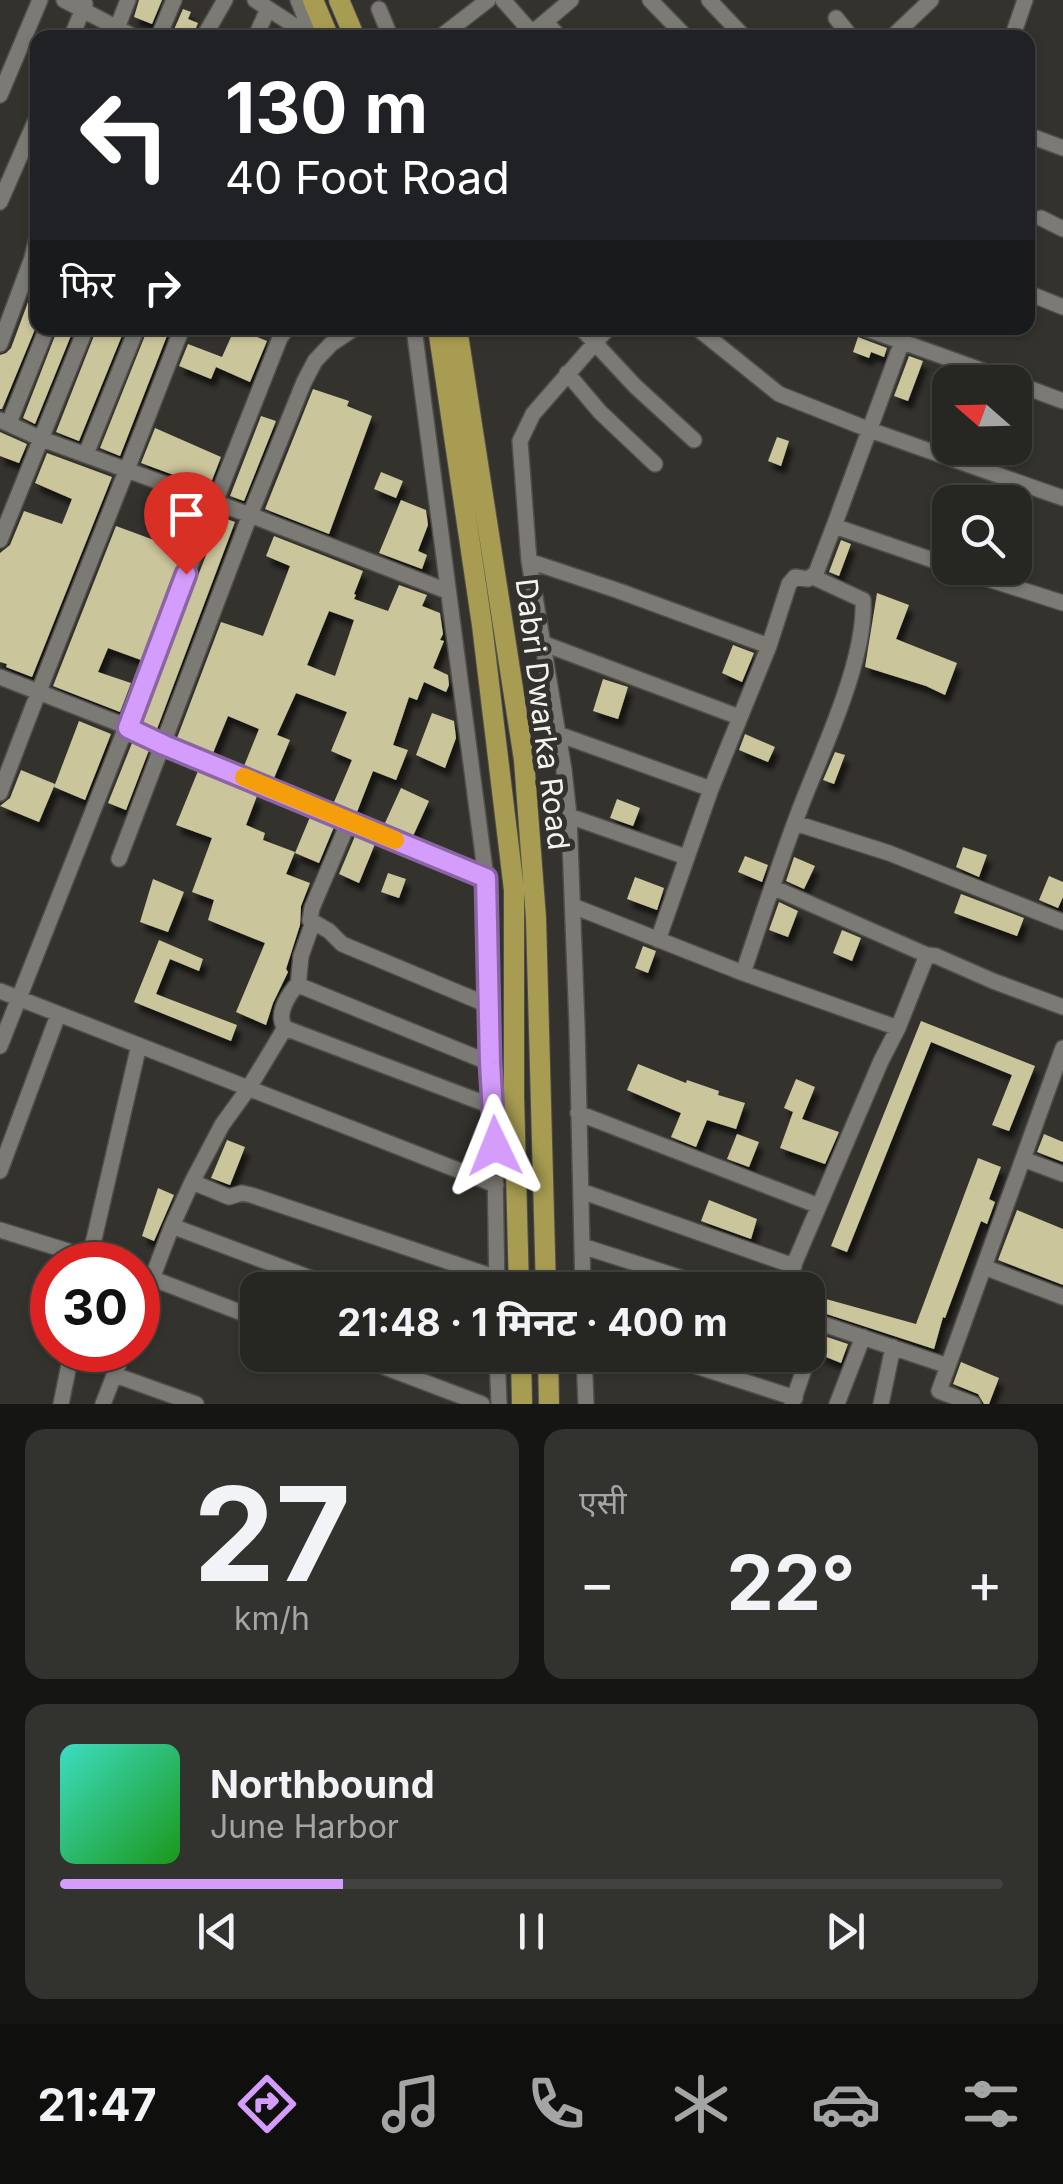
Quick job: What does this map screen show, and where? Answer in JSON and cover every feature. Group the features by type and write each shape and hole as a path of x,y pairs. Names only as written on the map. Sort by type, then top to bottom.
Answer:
{"main road":[{"path":"314,0 327,30"},
{"path":"340,0 353,30"},
{"name":"Dabri Dwarka Road","path":"439,335 482,625 514,890 519,1272"},
{"name":"Dabri Dwarka Road","path":"457,335 524,760 536,918 546,1272"},
{"path":"521,1372 522,1404"},
{"path":"548,1372 549,1404"}],"street":[{"path":"0,95 40,0"},
{"path":"64,0 85,5 112,30"},
{"path":"116,30 128,0"},
{"path":"161,30 174,0"},
{"path":"208,30 225,0"},
{"path":"298,0 310,30"},
{"path":"449,30 488,0"},
{"path":"503,0 529,30"},
{"path":"537,30 571,0"},
{"path":"650,0 679,30"},
{"path":"710,0 738,30"},
{"path":"899,30 931,0"},
{"path":"1015,30 1025,0"},
{"path":"383,3 389,30"},
{"path":"257,30 262,4 301,30"},
{"path":"74,30 85,5"},
{"path":"836,18 846,30"},
{"path":"546,22 553,30"},
{"path":"0,202 30,133"},
{"path":"1035,138 1063,148"},
{"path":"1041,218 1063,229"},
{"path":"0,344 30,263"},
{"path":"1035,296 1063,307"},
{"path":"43,335 4,421 42,439 447,590"},
{"path":"0,540 83,335"},
{"path":"86,454 134,335"},
{"path":"0,793 179,335"},
{"path":"0,1046 282,335"},
{"path":"119,859 304,382 316,361 344,335"},
{"path":"415,335 486,878 497,1272"},
{"path":"588,335 694,440"},
{"path":"583,1272 569,816 528,561 520,441 533,414 601,335"},
{"path":"706,335 779,394 1063,498"},
{"path":"813,577 905,335"},
{"path":"907,335 974,365"},
{"path":"567,373 600,412 655,464"},
{"path":"1032,390 1063,402"},
{"path":"834,526 932,560"},
{"path":"528,561 619,590 768,646"},
{"path":"658,940 711,789 792,580 813,577 863,600 864,610 849,682 743,973"},
{"path":"1008,585 1063,603"},
{"path":"542,644 738,717"},
{"path":"0,677 486,878"},
{"path":"558,734 711,789"},
{"path":"569,816 686,857"},
{"path":"349,821 312,908 298,986 290,994 280,1021 284,1028 494,1107"},
{"path":"795,822 1063,922"},
{"path":"772,887 927,955 1063,1006"},
{"path":"572,906 898,1028"},
{"path":"312,922 330,931 342,944 488,1004"},
{"path":"791,1272 927,955"},
{"path":"298,986 490,1063"},
{"path":"0,991 496,1184"},
{"path":"0,1171 58,1014"},
{"path":"160,1248 222,1125 284,1028"},
{"path":"93,1242 138,1046"},
{"path":"973,1404 939,1391 1063,1048"},
{"path":"578,1113 819,1206"},
{"path":"1023,1159 1063,1174"},
{"path":"192,1182 229,1197 251,1195 464,1272"},
{"path":"580,1192 794,1266"},
{"path":"172,1226 294,1272"},
{"path":"0,1230 34,1242"},
{"path":"582,1246 663,1272"},
{"path":"984,1268 1063,1297"},
{"path":"160,1282 240,1311"},
{"path":"825,1325 948,1366"},
{"path":"837,1404 863,1338"},
{"path":"881,1404 893,1347"},
{"path":"61,1404 68,1372"},
{"path":"103,1404 116,1372"},
{"path":"398,1372 482,1404"},
{"path":"497,1372 498,1404"},
{"path":"585,1372 586,1401 603,1404"},
{"path":"710,1372 793,1401 801,1372"},
{"path":"115,1375 196,1404"}],"building":[{"path":"139,0 162,0 152,24 134,17"},
{"path":"183,9 191,12 188,19 198,23 195,30 174,30"},
{"path":"30,297 33,335 0,409 0,355 11,348"},
{"path":"55,335 71,335 35,424 23,418"},
{"path":"94,335 122,335 79,441 56,432"},
{"path":"145,335 167,335 120,456 100,448"},
{"path":"232,335 252,335 267,341 250,382 216,367 211,379 179,366 188,344 222,357"},
{"path":"858,337 887,348 884,357 871,352 869,358 853,352"},
{"path":"909,356 923,361 908,401 894,396"},
{"path":"313,389 349,401 347,406 372,416 329,534 265,509"},
{"path":"261,416 276,421 244,501 230,496"},
{"path":"155,428 221,457 209,488 141,463"},
{"path":"0,432 27,444 19,463 0,456"},
{"path":"777,437 789,441 781,466 768,461"},
{"path":"47,453 112,477 32,677 0,662 0,553 10,545 24,511 62,524 72,499 35,483"},
{"path":"381,472 403,481 396,498 374,489"},
{"path":"401,500 426,510 428,525 418,551 427,555 422,569 379,553"},
{"path":"165,510 196,521 141,660 108,648 98,672 131,683 120,712 53,686 116,526 154,540"},
{"path":"221,517 235,522 157,729 141,721"},
{"path":"274,536 363,571 354,599 388,611 399,585 427,595 422,606 440,613 440,640 444,641 433,668 448,675 449,685 446,692 424,682 417,700 409,697 393,745 408,750 396,780 373,771 357,812 334,802 352,760 331,751 347,712 296,693 277,735 290,740 274,778 244,766 259,729 228,716 213,753 177,738 221,622 263,636 290,566 266,556","holes":["329,611 354,620 335,676 307,665"]},
{"path":"841,540 851,544 839,576 829,572"},
{"path":"877,593 909,605 896,639 957,663 945,695 865,667"},
{"path":"733,645 754,653 742,682 722,673"},
{"path":"603,679 628,687 618,719 593,711"},
{"path":"432,713 454,721 456,738 445,768 416,755"},
{"path":"79,721 111,734 85,800 54,787"},
{"path":"745,734 775,747 768,762 739,750"},
{"path":"132,743 149,750 126,810 108,803"},
{"path":"835,752 845,755 834,784 823,780"},
{"path":"21,770 55,784 39,822 0,806 10,798"},
{"path":"198,771 257,796 246,825 265,833 263,840 295,852 286,874 310,883 301,906 288,972 266,1025 236,1012 265,943 208,920 214,900 192,892 212,838 176,825"},
{"path":"401,788 429,801 413,836 385,823"},
{"path":"617,799 640,808 633,826 610,818"},
{"path":"310,817 334,827 319,863 295,853"},
{"path":"355,836 375,844 359,883 339,874"},
{"path":"963,847 987,855 979,877 956,867"},
{"path":"745,856 768,865 762,882 738,872"},
{"path":"794,857 815,866 804,889 786,881"},
{"path":"388,873 406,879 399,898 381,892"},
{"path":"1049,876 1063,882 1058,908 1039,900"},
{"path":"635,877 664,888 657,910 627,899"},
{"path":"153,879 184,892 168,932 140,922"},
{"path":"961,894 1024,918 1017,936 954,913"},
{"path":"779,902 798,911 788,937 769,930"},
{"path":"842,930 861,938 852,961 833,953"},
{"path":"159,940 203,959 199,971 170,959 156,994 237,1025 231,1041 134,1002"},
{"path":"643,946 656,951 648,973 635,968"},
{"path":"921,1021 1035,1066 1009,1131 992,1125 1012,1075 931,1042 847,1252 831,1246"},
{"path":"638,1064 745,1103 736,1129 707,1120 696,1147 671,1137 681,1113 627,1090"},
{"path":"796,1079 815,1087 802,1119 839,1132 825,1164 780,1148 793,1112 784,1108"},
{"path":"737,1134 759,1142 749,1167 727,1159"},
{"path":"1044,1134 1063,1142 1063,1162 1037,1152"},
{"path":"227,1140 245,1147 230,1185 211,1178"},
{"path":"978,1158 1001,1167 989,1199 995,1202 987,1224 981,1221 934,1349 825,1314 825,1299 916,1324"},
{"path":"158,1188 174,1195 154,1241 142,1236"},
{"path":"709,1200 757,1219 751,1239 701,1221"},
{"path":"1017,1210 1063,1229 1063,1285 998,1260"},
{"path":"827,1337 848,1344 841,1363 825,1357"},
{"path":"961,1362 999,1378 989,1404 984,1404 978,1394 953,1384"}],"slow traffic":[{"path":"244,777 395,840"}],"route":[{"path":"186,574 128,728 486,878 495,1146"}]}
